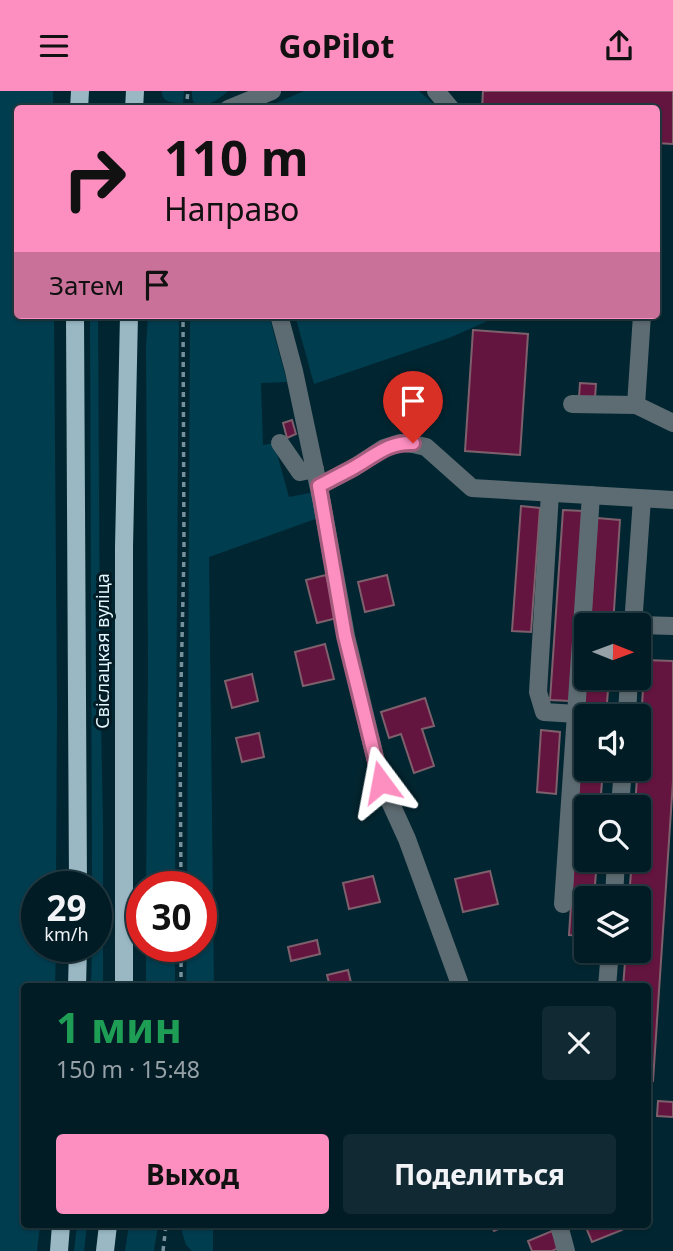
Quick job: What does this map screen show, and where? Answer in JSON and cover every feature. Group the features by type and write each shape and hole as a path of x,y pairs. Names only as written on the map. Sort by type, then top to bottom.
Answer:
{"main road":[{"name":"Свіслацкая вуліца","path":"75,319 78,871"},
{"name":"Свіслацкая вуліца","path":"124,983 124,547 129,319"},
{"path":"77,983 78,962"},
{"path":"59,1251 61,1228"},
{"path":"105,1251 108,1228"}],"street":[{"path":"235,105 272,91"},
{"path":"436,91 448,105"},
{"path":"280,319 317,478 345,636 381,782 407,839 460,983"},
{"path":"636,405 642,319"},
{"path":"572,404 636,405 673,423"},
{"path":"280,443 300,472 317,478 355,467 384,449 400,443 413,443 426,447 472,488 673,501"},
{"path":"550,493 538,692 544,712 574,714"},
{"path":"578,704 591,495"},
{"path":"634,613 642,499"},
{"path":"651,625 673,626"},
{"path":"563,904 574,755"},
{"path":"607,983 609,963"},
{"path":"559,1228 566,1251"}],"path":[{"path":"181,871 183,319"},
{"path":"181,962 181,983"},
{"path":"163,1251 166,1228"}],"shaded area":[{"path":"0,91 53,91 53,105 14,105 14,319 54,319 56,871 21,871 21,962 56,962 55,983 21,983 21,1228 40,1228 37,1251 0,1251"},
{"path":"162,91 184,91 183,103 166,100"},
{"path":"192,91 228,91 205,105 195,104"},
{"path":"304,91 419,91 435,105 272,105"},
{"path":"90,319 98,319 103,871 92,871"},
{"path":"148,319 179,319 175,871 146,871"},
{"path":"190,319 270,319 287,382 261,383 263,445 274,443 289,497 315,492 321,517 209,557 213,871 187,871"},
{"path":"296,319 492,319 449,338 314,384"},
{"path":"92,962 103,962 103,983 91,983"},
{"path":"146,962 175,962 175,983 146,983"},
{"path":"187,962 214,962 214,983 186,983"},
{"path":"77,1228 87,1228 84,1251 74,1251"},
{"path":"129,1228 158,1228 154,1251 125,1251"},
{"path":"181,1228 213,1228 213,1251 192,1251 186,1245"}],"building":[{"path":"483,91 673,91 673,144 660,143 660,105 482,105"},
{"path":"473,330 528,334 520,455 465,451"},
{"path":"580,383 596,384 595,398 579,397"},
{"path":"292,420 296,434 287,438 283,423"},
{"path":"521,506 540,508 531,632 512,631"},
{"path":"563,510 583,511 570,701 550,700"},
{"path":"597,518 620,520 614,613 591,613"},
{"path":"326,575 337,618 317,623 306,580"},
{"path":"387,575 394,605 365,612 358,582"},
{"path":"325,644 334,679 303,686 295,652"},
{"path":"651,660 673,661 673,781 653,1081 651,983 623,983 625,963 651,963 651,886 630,886 631,872 651,872 651,795 636,795 637,781 651,781 651,704 642,704 643,690 651,690"},
{"path":"252,674 258,701 232,708 225,681"},
{"path":"585,690 608,690 607,704 584,704"},
{"path":"425,698 434,726 422,729 434,766 414,773 401,734 389,738 381,712"},
{"path":"541,730 560,732 556,794 537,792"},
{"path":"259,733 264,757 242,762 236,738"},
{"path":"579,781 602,781 601,795 578,795"},
{"path":"574,859 574,872 596,872 595,886 574,886 574,935 569,935"},
{"path":"490,871 498,904 463,912 455,879"},
{"path":"373,876 380,902 349,909 343,883"},
{"path":"317,940 320,954 291,961 288,947"},
{"path":"348,970 351,983 329,983 327,975"},
{"path":"658,1101 673,1102 673,1117 657,1116"},
{"path":"586,1228 621,1228 622,1230 592,1242"},
{"path":"552,1231 559,1248 552,1251 532,1251 528,1241"}],"route":[{"path":"381,782 345,636 319,486 384,449 400,443 413,443"}]}
